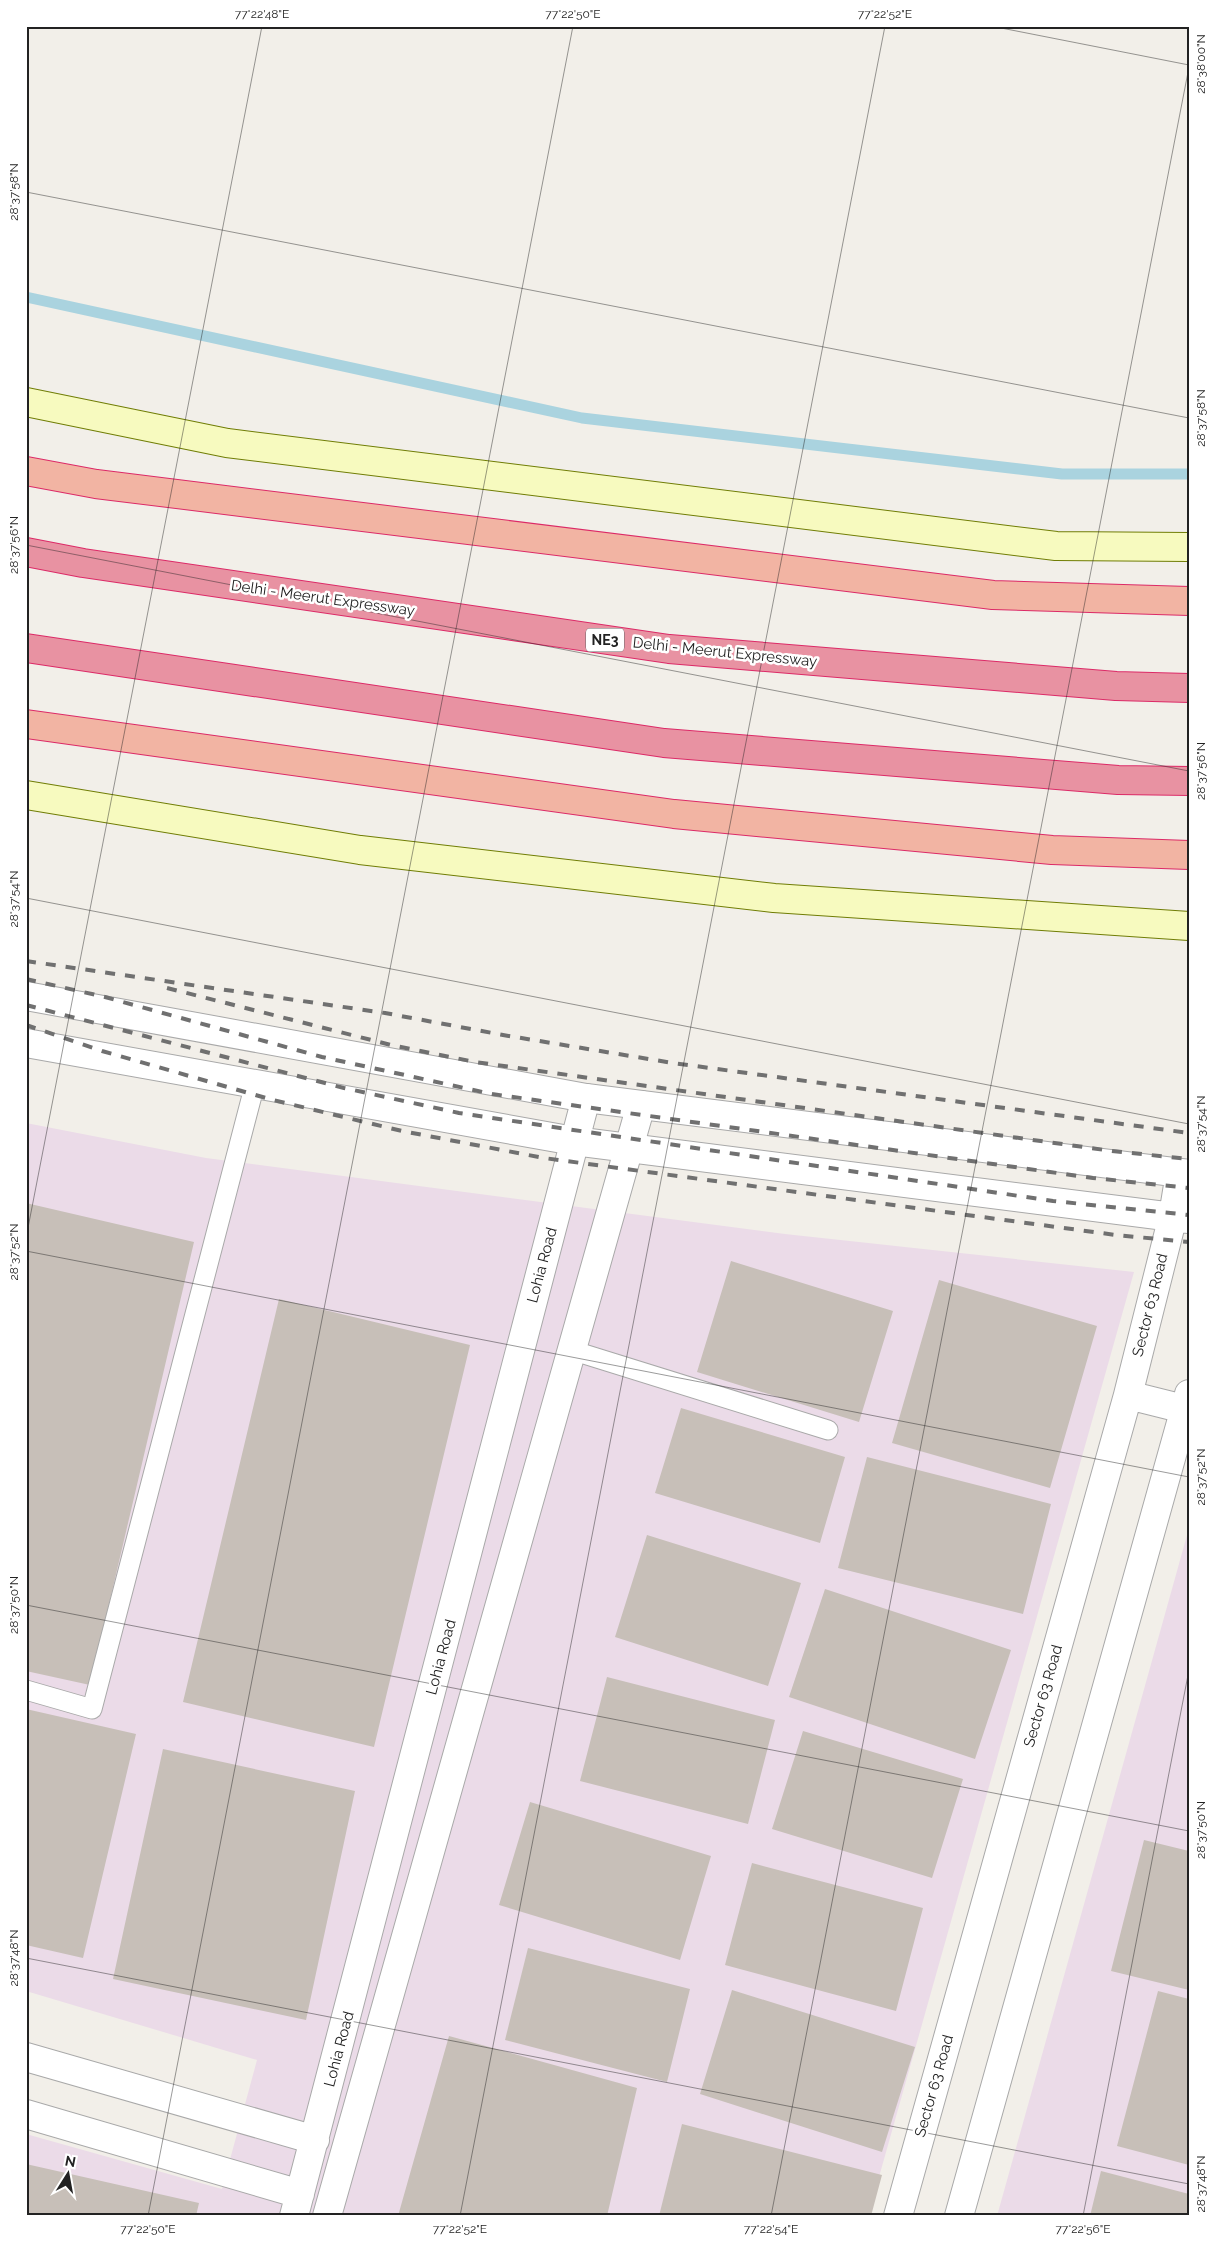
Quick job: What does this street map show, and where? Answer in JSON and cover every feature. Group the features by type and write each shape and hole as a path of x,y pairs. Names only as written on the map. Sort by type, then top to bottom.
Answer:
{"highway":[{"path":"26,471 96,484 993,595 1189,601"},
{"name":"Delhi - Meerut Expressway","path":"26,552 83,563 669,649 1106,686 1189,688"},
{"path":"26,648 664,743 1118,780 1189,781"},
{"path":"26,724 674,814 1052,850 1189,855"}],"main road":[{"path":"26,402 227,443 1056,546 1189,547"},
{"path":"26,795 360,850 774,898 1189,926"}],"street":[{"path":"26,996 586,1098 1185,1174"},
{"path":"26,1042 574,1141 1181,1218"},
{"name":"Lohia Road","path":"297,2205 586,1098"},
{"path":"327,2216 641,1105"},
{"name":"Sector 63 Road","path":"898,2216 1128,1395 1181,1218 1185,1174"},
{"path":"959,2216 1187,1402 1128,1395"},
{"path":"26,2057 315,2140"},
{"path":"26,2114 297,2205"}],"lane":[{"path":"26,1690 92,1709 255,1084"},
{"path":"571,1350 828,1430"}],"shaded area":[{"path":"26,1123 206,1158 785,1234 1134,1272 868,2216 26,2216 26,2134 222,2189 257,2060 26,1991"},
{"path":"1189,1528 1189,2216 997,2216"}],"building":[{"path":"26,1203 194,1242 90,1685 26,1671"},
{"path":"731,1261 893,1311 859,1422 697,1372"},
{"path":"939,1280 1097,1326 1050,1488 892,1443"},
{"path":"279,1299 470,1345 374,1747 183,1702"},
{"path":"681,1408 845,1457 820,1543 655,1493"},
{"path":"867,1457 1051,1504 1023,1614 838,1568"},
{"path":"647,1535 801,1583 768,1686 615,1637"},
{"path":"825,1589 1011,1650 975,1759 789,1697"},
{"path":"607,1677 775,1720 748,1824 580,1781"},
{"path":"26,1709 136,1734 83,1958 26,1945"},
{"path":"803,1731 963,1779 932,1878 772,1829"},
{"path":"163,1749 355,1791 306,2020 113,1979"},
{"path":"530,1802 711,1856 680,1960 499,1905"},
{"path":"1144,1840 1189,1851 1189,1990 1111,1971"},
{"path":"752,1863 923,1908 896,2011 725,1965"},
{"path":"528,1948 690,1989 667,2082 505,2040"},
{"path":"732,1990 915,2047 882,2152 700,2094"},
{"path":"1158,1991 1189,1999 1189,2165 1117,2146"},
{"path":"449,2036 637,2088 607,2216 398,2216"},
{"path":"682,2124 882,2175 871,2216 659,2216"},
{"path":"26,2164 199,2203 196,2216 26,2216"},
{"path":"1101,2171 1189,2194 1189,2216 1090,2216"}],"waterway":[{"path":"26,297 582,418 1062,474 1189,474"}],"railway":[{"path":"26,961 385,1013 673,1063 1189,1133"},
{"path":"26,979 105,997 322,1057 492,1094 1093,1178 1189,1188"},
{"path":"167,988 391,1045 475,1062 1112,1151 1189,1159"},
{"path":"26,1005 344,1088 459,1113 1053,1201 1189,1215"},
{"path":"26,1025 102,1051 273,1100 402,1131 544,1158 1116,1235 1189,1242"}]}
